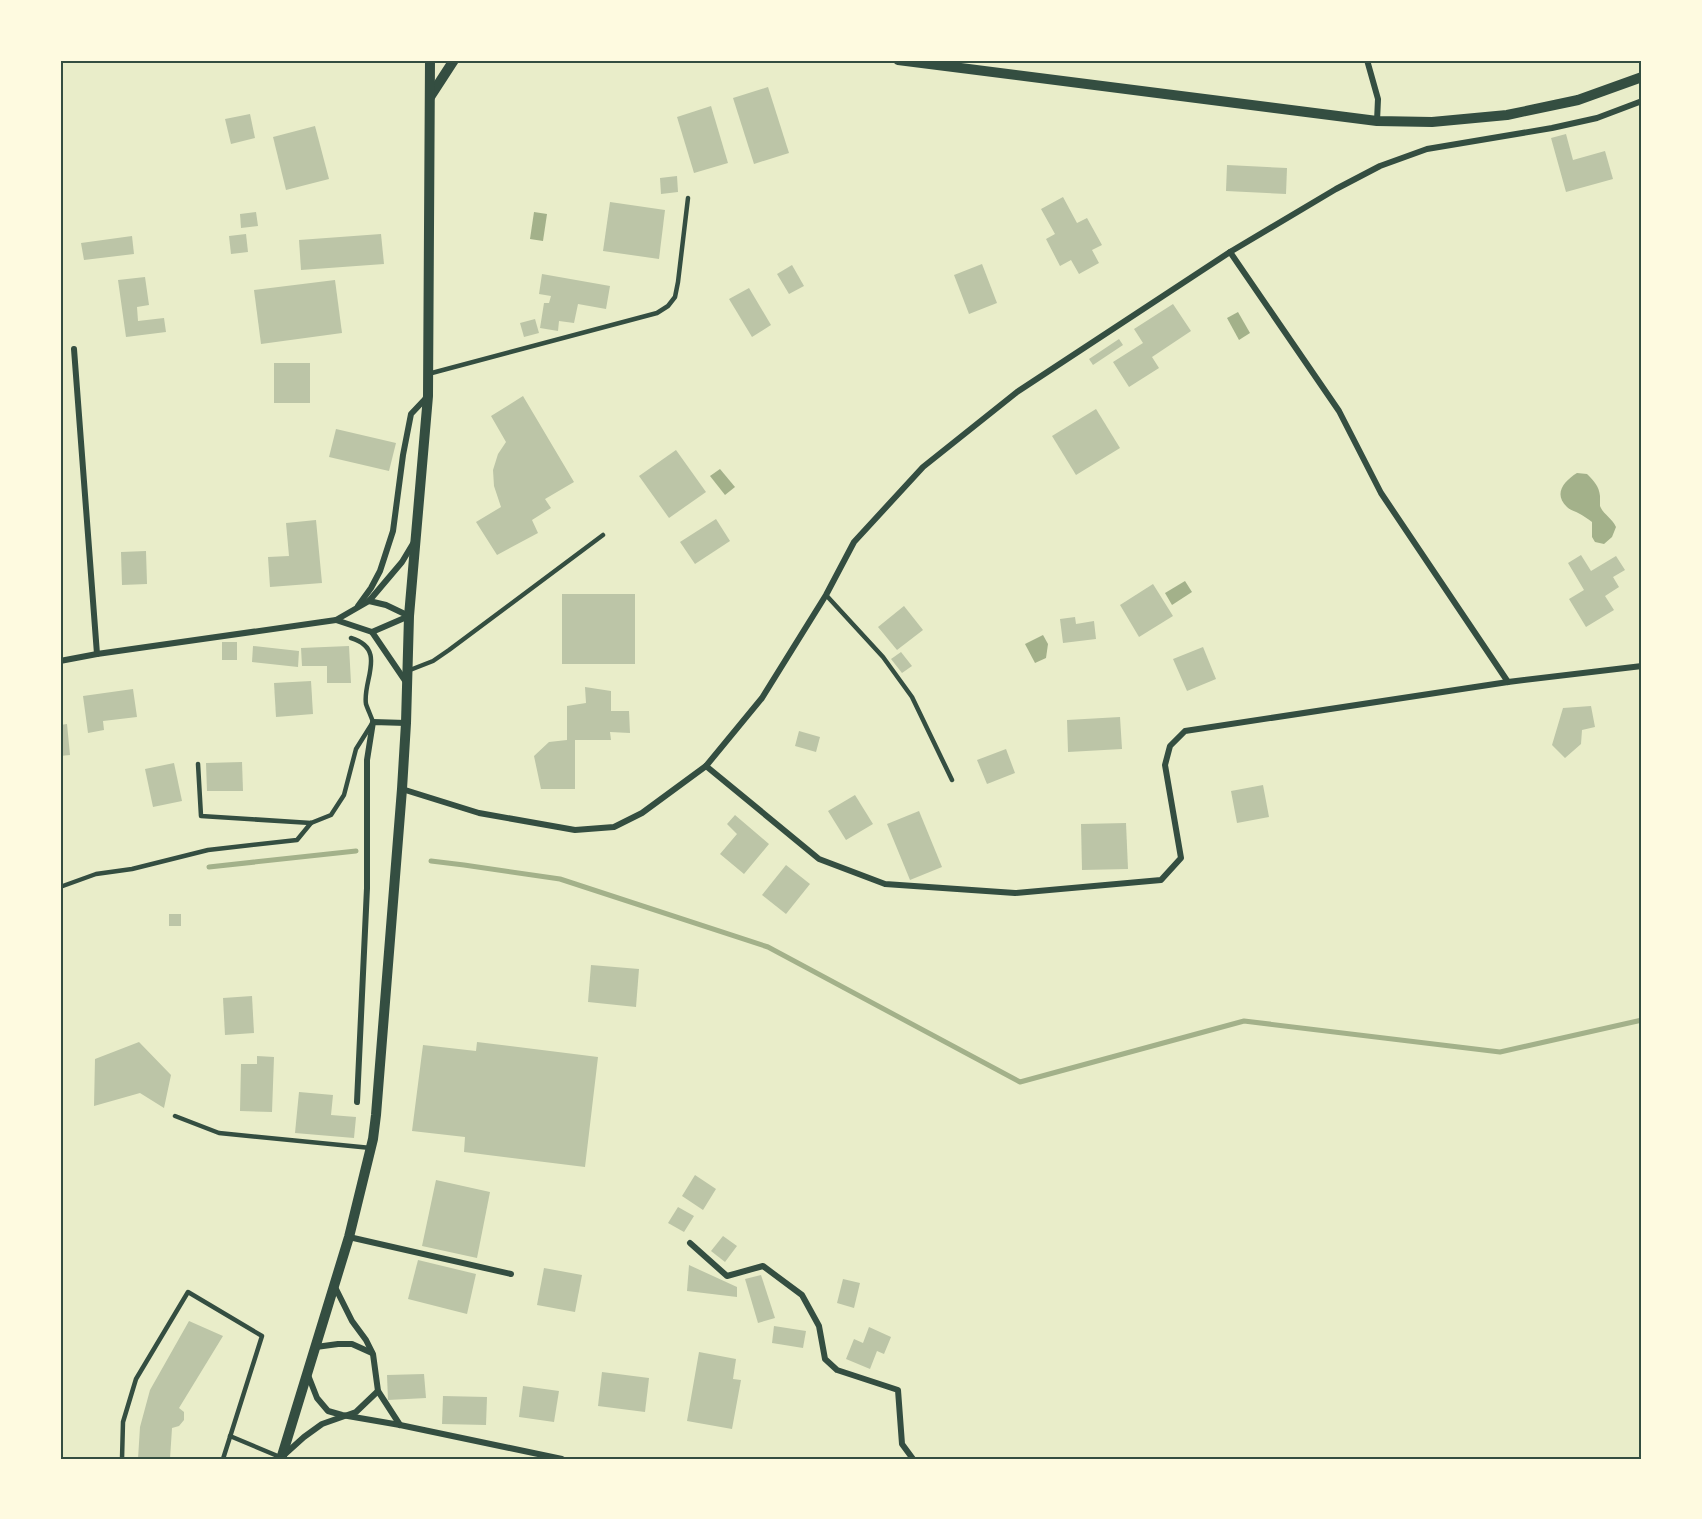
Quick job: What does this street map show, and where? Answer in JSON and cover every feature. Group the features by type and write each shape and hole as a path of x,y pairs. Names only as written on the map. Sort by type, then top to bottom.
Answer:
{"street":[{"path":"281,1458 349,1237 371,1148 376,1115 402,789 409,616 428,396 430,60"},
{"path":"429,97 454,60"},
{"path":"898,60 1377,121 1432,123 1507,115 1578,100 1642,79"},
{"path":"1367,60 1378,99 1377,121"},
{"path":"402,789 479,813 575,830 614,826 642,813 705,766 762,699 826,595 854,542 923,467 1017,392 1230,252 1336,189 1380,166 1427,149 1552,129 1597,118 1642,101"},
{"path":"1230,252 1339,411 1381,493 1508,682"},
{"path":"74,349 97,654"},
{"path":"356,609 371,588 383,564 393,531 411,414 428,396"},
{"path":"60,661 336,620 369,601 402,562 417,536"},
{"path":"369,601 386,605 409,616"},
{"path":"372,632 409,616"},
{"path":"336,620 372,632 407,683"},
{"path":"705,766 819,859 885,884 1015,892 1161,880 1181,858 1165,765 1170,746 1185,731 1508,682 1642,666"},
{"path":"357,1102 367,888 368,760 373,722 406,723"},
{"path":"349,1237 512,1274"},
{"path":"690,1243 727,1276 763,1266 802,1295 819,1326 825,1359 837,1370 898,1390 902,1444 913,1459"},
{"path":"335,1286 352,1321 373,1354 378,1391 400,1425"},
{"path":"316,1347 352,1344 373,1354"},
{"path":"308,1375 316,1398 328,1410 342,1415 562,1459"},
{"path":"281,1458 322,1424 342,1415 356,1412 378,1391"}],"lane":[{"path":"428,374 657,313 668,306 675,297 678,282 688,198"},
{"path":"407,671 433,661 449,650 603,535"},
{"path":"826,595 883,657 912,697 952,780"},
{"path":"198,764 201,816 311,823 331,815 344,795 356,749 373,722 366,703 371,661 369,651 361,641 351,638"},
{"path":"60,887 96,874 208,850 297,840 311,823"},
{"path":"175,1116 219,1133 371,1148"},
{"path":"123,1459 123,1422 136,1379 188,1292 262,1336 223,1459"},
{"path":"230,1436 281,1458"}],"shaded area":[{"path":"534,212 547,214 543,241 530,239"},
{"path":"1238,312 1250,333 1239,340 1227,318"},
{"path":"720,469 735,487 725,495 710,476"},
{"path":"1577,473 1587,474 1596,484 1600,506 1616,527 1612,537 1604,544 1595,542 1592,537 1592,522 1569,508 1561,497 1564,484"},
{"path":"1185,581 1192,592 1172,605 1165,593"},
{"path":"1043,635 1048,644 1046,658 1035,663 1025,644"}],"building":[{"path":"768,87 789,153 754,164 733,98"},
{"path":"711,106 728,163 694,173 677,117"},
{"path":"250,114 255,138 231,144 225,119"},
{"path":"315,126 329,179 286,190 273,137"},
{"path":"1566,134 1573,160 1605,151 1613,179 1566,192 1551,138"},
{"path":"1227,165 1287,168 1286,194 1226,191"},
{"path":"677,176 678,192 661,194 660,178"},
{"path":"1063,197 1077,223 1087,218 1102,245 1092,250 1099,263 1079,274 1071,260 1060,266 1046,239 1055,234 1041,209"},
{"path":"610,202 665,210 659,259 603,251"},
{"path":"256,212 258,226 241,228 240,214"},
{"path":"246,234 248,252 231,254 229,236"},
{"path":"381,234 384,264 301,270 299,240"},
{"path":"132,236 134,254 84,260 81,243"},
{"path":"982,264 997,303 969,314 954,275"},
{"path":"792,265 804,286 789,294 777,274"},
{"path":"542,274 610,286 606,309 578,304 574,323 559,321 558,331 540,328 544,303 549,303 551,296 539,294"},
{"path":"145,277 149,305 137,307 138,321 164,318 166,332 126,337 118,280"},
{"path":"335,280 342,333 261,344 254,290"},
{"path":"749,288 771,325 752,337 729,299"},
{"path":"1173,304 1191,331 1152,357 1159,368 1129,387 1113,362 1143,343 1134,329"},
{"path":"535,319 539,333 524,337 520,323"},
{"path":"1119,339 1123,345 1093,365 1089,359"},
{"path":"274,363 310,363 310,403 274,403"},
{"path":"523,396 574,482 545,499 551,508 532,520 538,533 497,555 476,522 501,507 494,486 493,470 498,454 506,442 491,416"},
{"path":"1096,409 1120,448 1076,475 1052,436"},
{"path":"336,429 396,443 389,471 329,457"},
{"path":"676,450 706,492 669,518 639,476"},
{"path":"716,519 730,541 695,564 680,542"},
{"path":"316,520 322,583 270,587 268,557 289,556 286,523"},
{"path":"146,551 147,584 122,585 121,552"},
{"path":"1581,555 1591,571 1616,556 1625,570 1613,577 1619,587 1605,596 1614,610 1586,627 1569,599 1584,590 1568,563"},
{"path":"1153,584 1173,616 1139,637 1120,605"},
{"path":"562,594 635,594 635,664 562,664"},
{"path":"904,606 923,630 897,650 878,627"},
{"path":"1075,617 1076,624 1094,621 1096,639 1063,643 1060,619"},
{"path":"222,642 237,642 237,660 222,660"},
{"path":"253,646 299,651 298,667 252,662"},
{"path":"349,646 351,683 327,683 327,666 302,666 301,648"},
{"path":"1203,647 1216,679 1187,691 1173,659"},
{"path":"901,652 912,666 902,673 891,659"},
{"path":"311,681 313,714 276,717 274,683"},
{"path":"585,687 611,691 611,711 629,711 630,733 610,732 611,740 575,740 575,789 541,789 534,756 549,742 567,740 567,706 586,703"},
{"path":"133,689 137,717 103,721 104,730 88,733 83,696"},
{"path":"1591,706 1595,727 1582,730 1581,744 1565,758 1552,745 1563,708"},
{"path":"1120,717 1122,749 1068,752 1067,720"},
{"path":"67,724 70,755 60,756 60,725"},
{"path":"799,731 820,737 816,752 795,746"},
{"path":"1006,749 1015,773 987,784 977,760"},
{"path":"242,762 243,791 207,791 206,763"},
{"path":"174,763 182,801 153,807 145,769"},
{"path":"1263,785 1269,817 1237,823 1231,791"},
{"path":"855,795 873,824 846,840 828,811"},
{"path":"919,811 942,867 910,880 887,824"},
{"path":"735,815 769,844 744,874 720,854 737,834 727,824"},
{"path":"1126,823 1128,869 1082,870 1081,824"},
{"path":"786,865 810,884 786,914 762,895"},
{"path":"169,914 181,914 181,926 169,926"},
{"path":"591,965 639,969 636,1007 588,1002"},
{"path":"252,996 254,1033 225,1035 223,998"},
{"path":"139,1042 171,1075 164,1108 140,1093 94,1106 95,1059"},
{"path":"477,1042 598,1057 585,1167 464,1152 465,1137 412,1131 423,1045 476,1051"},
{"path":"257,1056 274,1057 272,1112 240,1111 241,1064 257,1064"},
{"path":"299,1092 333,1095 331,1115 356,1117 354,1138 295,1133"},
{"path":"695,1175 716,1189 703,1210 682,1196"},
{"path":"436,1180 490,1192 477,1258 422,1246"},
{"path":"678,1207 694,1216 684,1232 668,1223"},
{"path":"723,1236 737,1246 725,1262 711,1251"},
{"path":"418,1260 476,1274 467,1314 408,1299"},
{"path":"689,1265 737,1287 737,1297 687,1291"},
{"path":"544,1268 582,1275 575,1312 537,1305"},
{"path":"761,1275 775,1318 758,1323 745,1279"},
{"path":"843,1279 860,1283 854,1308 837,1303"},
{"path":"189,1321 223,1336 179,1408 184,1412 184,1420 179,1426 172,1428 170,1459 138,1459 140,1427 150,1390"},
{"path":"774,1326 806,1331 803,1348 772,1343"},
{"path":"869,1327 891,1337 884,1354 877,1351 870,1369 846,1359 854,1339 863,1343"},
{"path":"699,1352 736,1359 733,1379 741,1380 732,1429 687,1421"},
{"path":"602,1372 649,1378 645,1412 598,1406"},
{"path":"424,1374 426,1398 388,1400 387,1375"},
{"path":"523,1386 559,1391 554,1422 519,1417"},
{"path":"443,1396 487,1397 486,1425 442,1424"}],"waterway":[{"path":"209,867 356,851"},
{"path":"431,861 560,879 768,947 1020,1082 1244,1021 1500,1052 1642,1020"}]}
